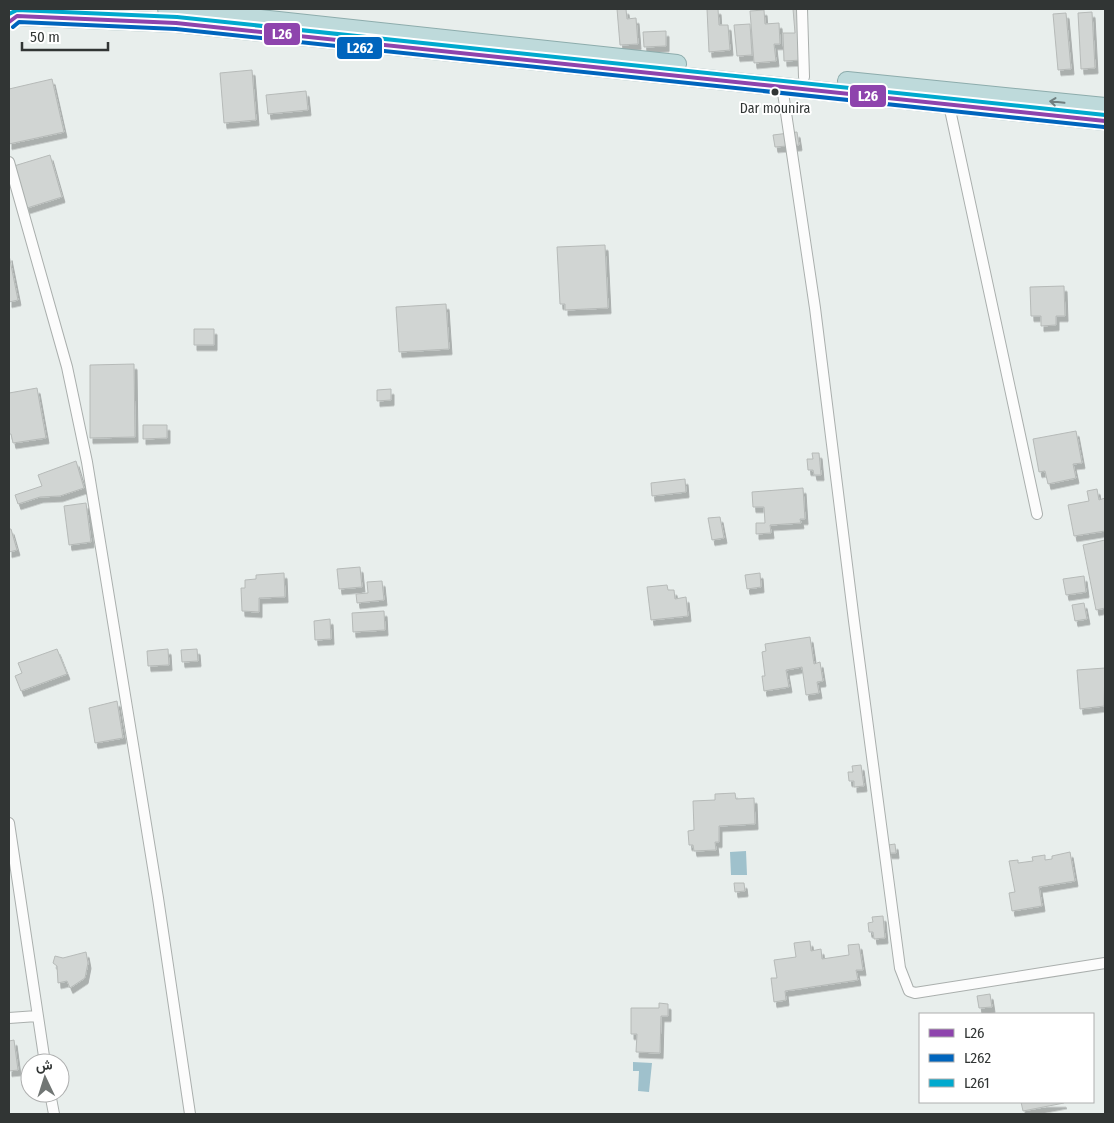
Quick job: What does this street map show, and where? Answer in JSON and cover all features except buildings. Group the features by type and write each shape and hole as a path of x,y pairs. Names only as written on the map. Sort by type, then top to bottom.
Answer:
{"highway":[{"path":"167,9 575,52 760,74 1105,107"},
{"path":"16,16 176,24 1105,121"}],"street":[{"path":"802,9 804,77"},
{"path":"782,86 815,308 900,968 906,986 909,991 915,993 1105,962"},
{"path":"949,105 1037,514"},
{"path":"9,162 67,368 87,462 157,888 190,1114"},
{"path":"9,823 24,912 43,1053"},
{"path":"9,1018 37,1016"}],"water":[{"path":"746,851 747,875 731,875 730,852"},
{"path":"633,1062 652,1063 649,1092 638,1091 639,1071 633,1071"}],"transit line":[{"name":"L261","path":"9,14 17,10 177,17 1105,115"},
{"name":"L26","path":"9,22 17,16 176,23 1105,121"},
{"name":"L262","path":"13,27 19,22 176,29 1104,127"}],"place":[{"name":"Dar mounira","path":"775,92"}]}
